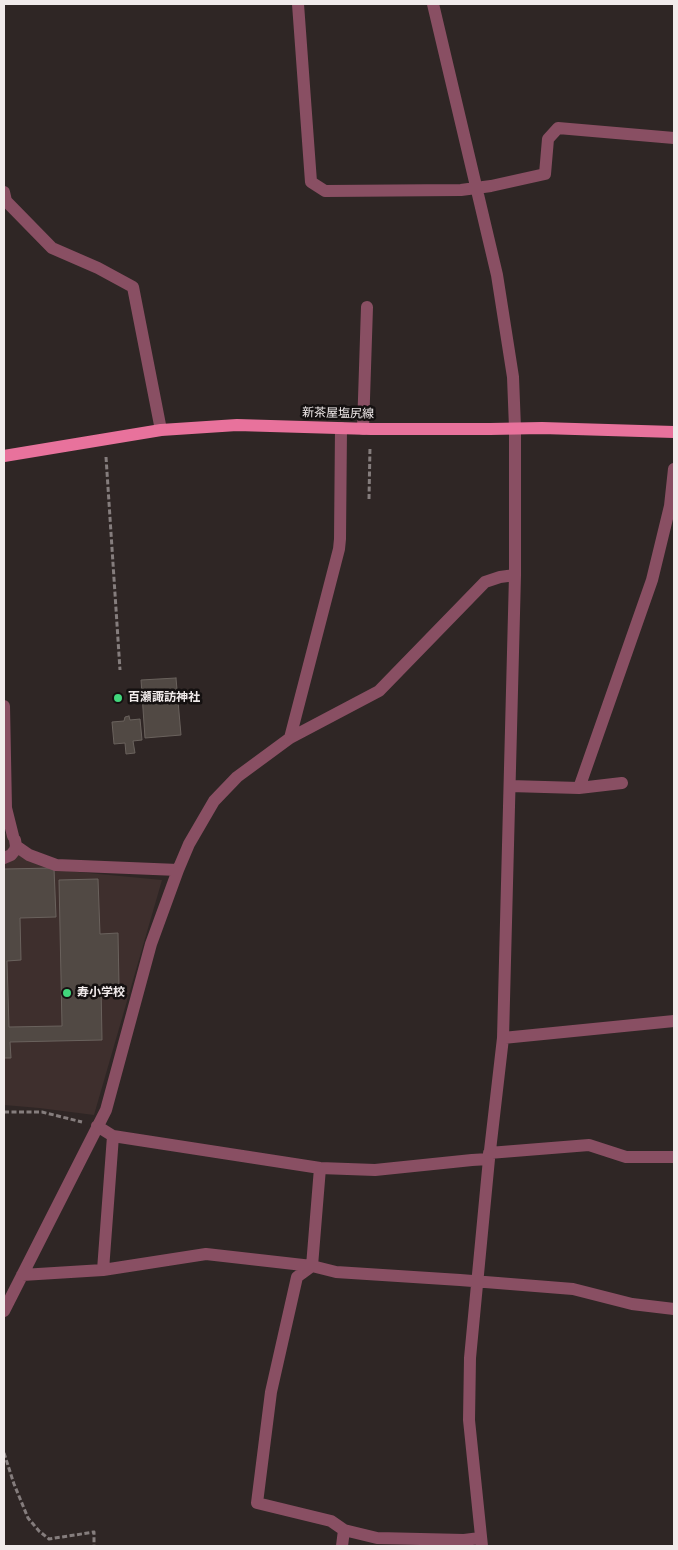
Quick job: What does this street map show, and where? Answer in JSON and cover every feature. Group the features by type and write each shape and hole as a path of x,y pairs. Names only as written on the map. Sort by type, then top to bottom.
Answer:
{"main road":[{"name":"新茶屋塩尻線","path":"4,456 160,430 236,425 367,429 515,428 674,432"}],"street":[{"path":"298,4 310,182 325,191 461,190 545,174 548,139 558,128 674,138"},
{"path":"320,1168 312,1266 297,1277 271,1392 257,1503 331,1521 344,1530 377,1538 481,1542 469,1420 470,1358 489,1156 503,1038 515,575 515,428 513,376 497,275 433,4"},
{"path":"4,192 6,200 52,248 98,268 133,287 160,430"},
{"path":"367,308 367,429"},
{"path":"290,738 339,549 341,428"},
{"path":"579,788 652,580 670,506 674,470"},
{"path":"4,1310 106,1110 151,944 189,844 214,801 237,777 290,738 379,692 485,582 515,575"},
{"path":"4,706 6,808 11,839 11,855 4,858"},
{"path":"510,786 579,788 622,783"},
{"path":"11,839 29,855 56,864 178,870"},
{"path":"503,1038 674,1020"},
{"path":"97,1126 113,1136 320,1168 375,1170 590,1145 626,1157 674,1157"},
{"path":"103,1270 113,1136"},
{"path":"22,1275 103,1270 206,1254 312,1266 336,1272 573,1289 632,1304 674,1308"},
{"path":"342,1546 344,1530"}],"path":[{"path":"367,429 369,499"},
{"path":"105,438 120,670"},
{"path":"4,1112 42,1112 97,1126"},
{"path":"4,1453 28,1518 39,1531 49,1539 94,1532 94,1546"}],"shaded area":[{"name":"寿小学校","path":"4,831 23,856 57,870 162,880 94,1115 4,1105"}],"building":[{"path":"176,678 181,735 145,738 141,680"},
{"path":"129,716 130,720 140,719 142,740 133,741 135,753 126,754 125,743 114,744 112,722 124,721 125,717"},
{"path":"54,868 56,917 20,918 21,960 7,961 9,1027 62,1026 59,880 98,879 100,934 118,933 119,986 101,986 102,1040 10,1042 11,1058 4,1058 4,869"}],"place":[{"name":"百瀬諏訪神社","path":"118,698"},
{"name":"寿小学校","path":"67,993"}]}
